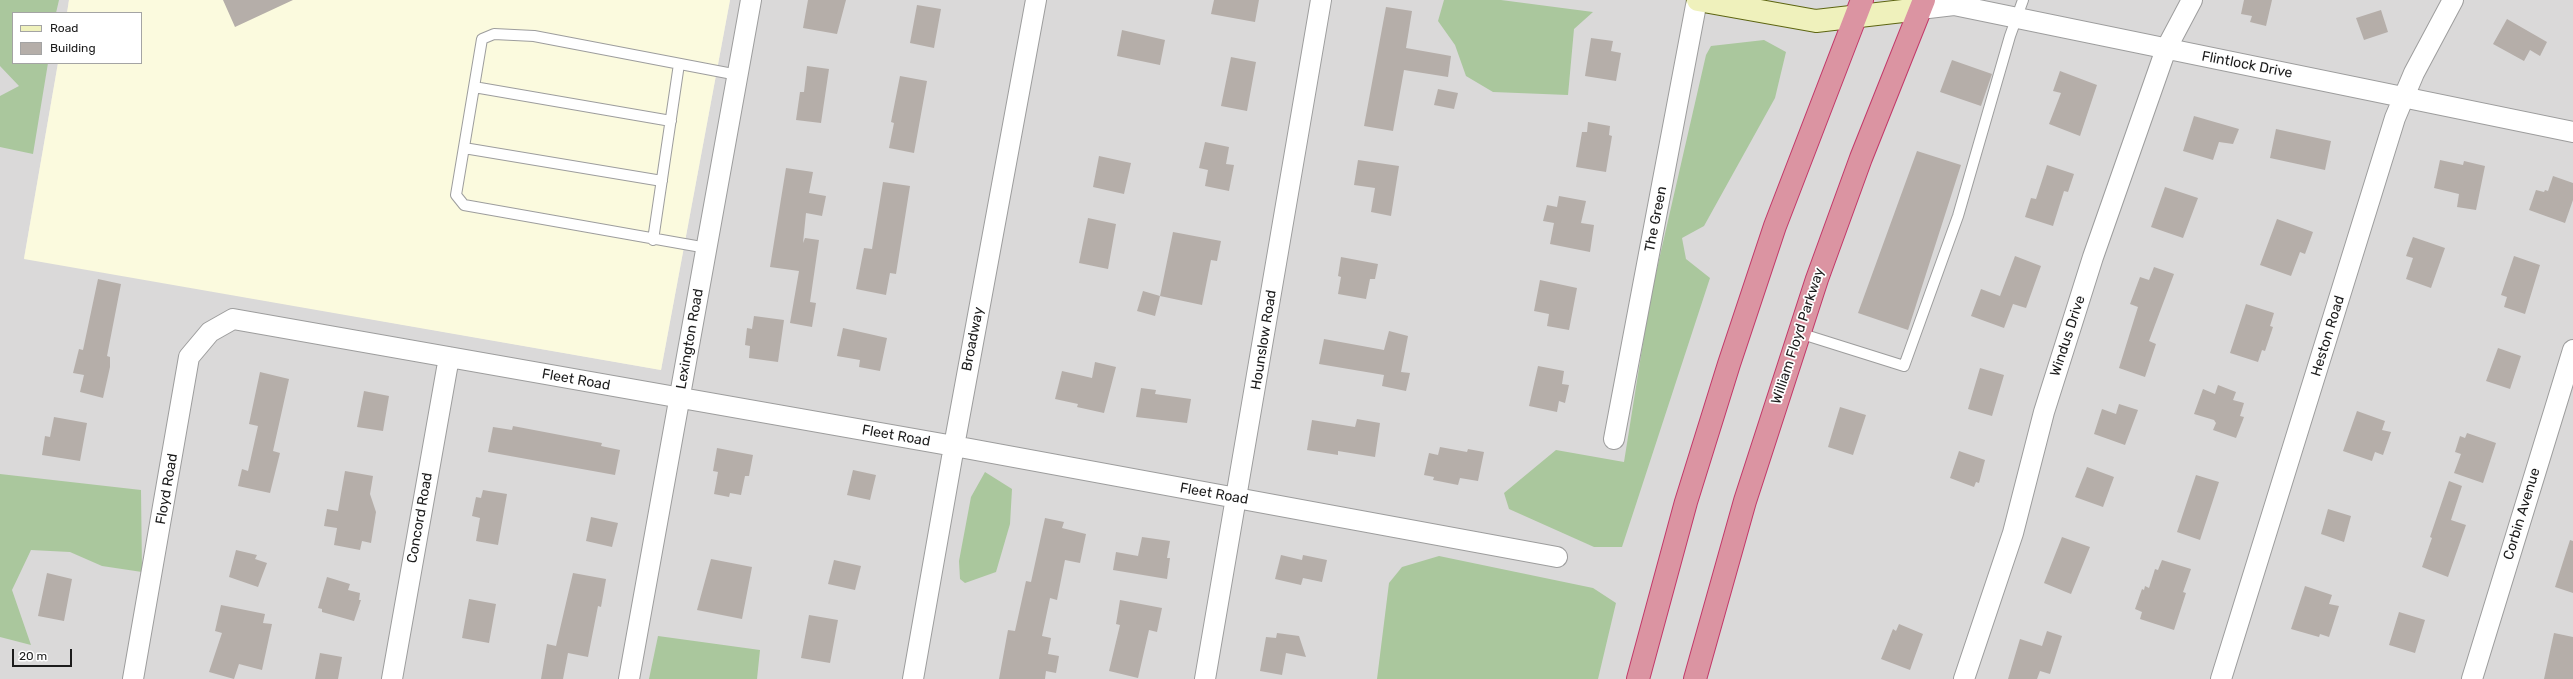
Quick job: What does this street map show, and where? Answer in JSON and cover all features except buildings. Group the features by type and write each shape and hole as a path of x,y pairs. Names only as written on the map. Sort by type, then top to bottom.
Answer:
{"highway":[{"name":"William Floyd Parkway","path":"1695,679 1745,501 1799,333 1838,220 1922,5"},
{"path":"1638,679 1686,502 1732,357 1778,219 1858,8"}],"street":[{"name":"Lexington Road","path":"630,679 751,0"},
{"name":"Broadway","path":"913,679 1036,0"},
{"name":"Hounslow Road","path":"1205,679 1238,498 1321,0"},
{"path":"1698,0 1816,21 1858,8 1922,5"},
{"name":"The Green","path":"1614,439 1698,0"},
{"name":"Windus Drive","path":"1964,679 2013,533 2044,412 2091,265 2166,49 2192,0"},
{"name":"Heston Road","path":"2221,679 2403,97 2453,0"},
{"name":"Flintlock Drive","path":"1922,5 1954,5 2020,9 2166,49 2573,132"},
{"name":"Fleet Road","path":"233,319 679,399 954,446 1557,557"},
{"name":"Floyd Road","path":"133,679 189,357 210,332 233,319"},
{"name":"Corbin Avenue","path":"2472,679 2573,350"},
{"name":"Concord Road","path":"392,679 449,357"}],"lane":[{"path":"1799,333 1904,366 1958,216 2020,9"},
{"path":"707,248 653,240 464,206 456,195 482,39 494,34 534,36 738,75"},
{"path":"653,240 679,64"},
{"path":"474,87 671,121"},
{"path":"464,148 662,182"}],"shaded area":[{"path":"0,0 69,0 67,12 12,12 12,64 58,64 24,258 661,370 730,0 2573,0 2573,679 0,679"},
{"path":"69,0 730,0 661,370 24,259 58,64 142,64 142,12 67,12"}],"green space":[{"path":"0,0 59,0 56,12 12,12 12,64 48,64 33,154 0,147 0,96 19,86 0,66"},
{"path":"1444,0 1501,0 1593,12 1574,29 1568,95 1493,92 1466,76 1455,45 1438,21"},
{"path":"1764,40 1786,52 1775,98 1704,226 1682,238 1686,259 1710,278 1622,547 1594,547 1509,509 1504,493 1556,450 1624,462 1650,299 1706,55 1711,46"},
{"path":"985,472 1012,489 1010,524 996,572 965,583 960,579 959,561 971,497"},
{"path":"0,474 141,490 142,572 102,566 70,552 31,550 12,590 31,645 0,637"},
{"path":"1439,556 1593,588 1616,603 1598,679 1377,679 1389,583 1402,567"},
{"path":"658,636 760,650 757,679 649,679"}]}
